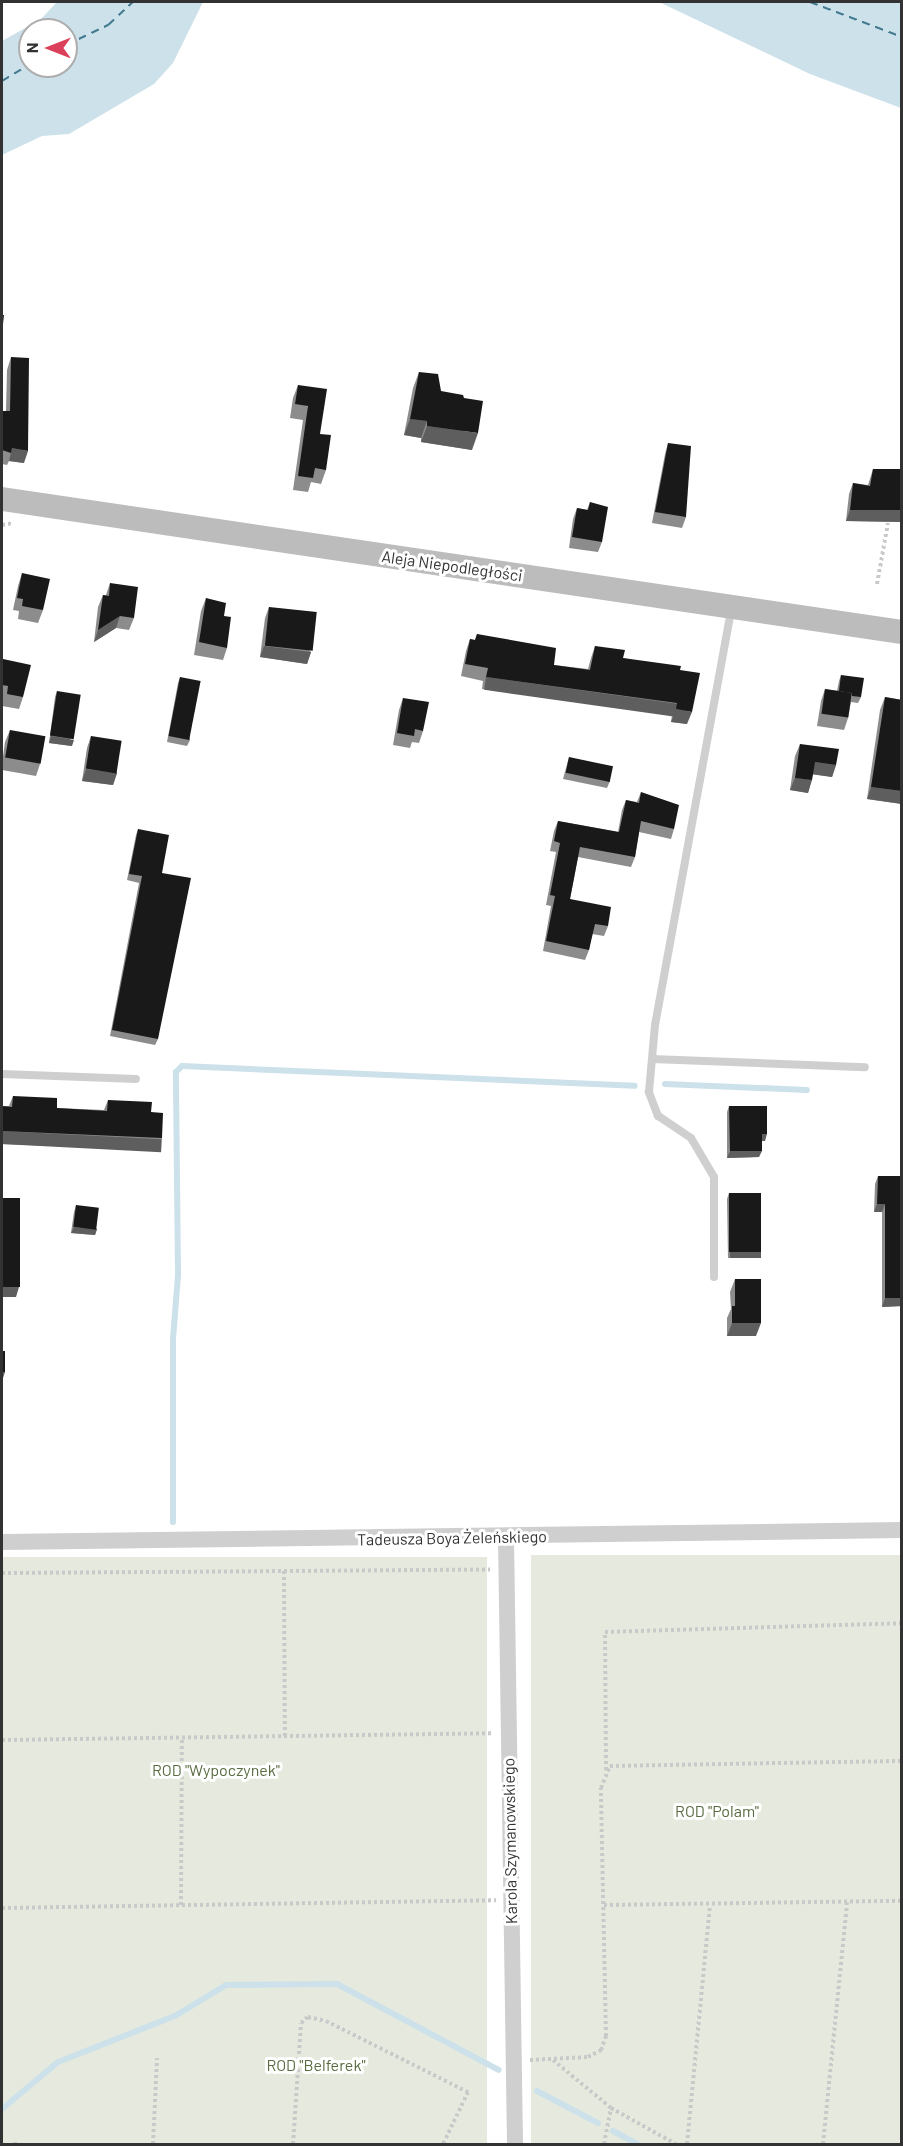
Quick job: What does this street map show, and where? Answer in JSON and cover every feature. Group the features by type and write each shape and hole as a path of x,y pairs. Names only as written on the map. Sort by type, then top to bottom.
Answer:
{"street":[{"name":"Aleja Niepodległości","path":"2,499 902,632"},
{"name":"Tadeusza Boya Żeleńskiego","path":"2,1542 902,1530"},
{"name":"Karola Szymanowskiego","path":"506,1537 515,2145"}],"lane":[{"path":"714,1277 714,1177 691,1138 658,1116 650,1092 655,1025 732,607"},
{"path":"652,1059 866,1067"},
{"path":"2,1074 136,1079"}],"path":[{"path":"878,584 888,522"},
{"path":"2,1573 487,1570"},
{"path":"284,1572 285,1736"},
{"path":"534,2060 588,2057 601,2050 606,2036 601,1788 606,1770 605,1632 902,1623"},
{"path":"2,1740 491,1733"},
{"path":"181,1905 182,1738"},
{"path":"606,1770 619,1764 902,1761"},
{"path":"2,1908 495,1900"},
{"path":"604,1905 710,1906 902,1901"},
{"path":"824,2145 847,1902"},
{"path":"687,2145 710,1906"},
{"path":"293,2145 301,2023 308,2016 326,2021 468,2092 444,2145"},
{"path":"153,2145 157,2058"},
{"path":"553,2060 611,2108 675,2145"},
{"path":"604,2145 611,2108"}],"green space":[{"name":"ROD \"Polam\"","path":"531,1555 901,1555 901,2144 531,2144"},
{"name":"ROD \"Wypoczynek\"","path":"2,1557 487,1557 487,2144 2,2144"}],"water":[{"path":"57,2 203,2 173,63 154,84 69,134 42,136 2,155 2,41 18,32 18,78 78,78 78,18 42,18"},
{"path":"659,2 901,2 901,108 810,74"}],"building":[{"path":"11,357 29,358 28,451 12,448 11,453 2,450 2,411 10,411"},
{"path":"419,372 438,374 441,391 483,401 478,433 427,426 427,421 410,419"},
{"path":"298,385 327,389 320,434 331,435 326,470 315,468 313,478 298,476 308,406 295,404"},
{"path":"668,443 691,446 686,517 655,512"},
{"path":"873,469 902,469 902,510 850,510 853,483 870,486"},
{"path":"590,502 608,507 602,542 572,537 577,508 588,510"},
{"path":"22,573 50,579 43,610 22,606 23,599 17,598"},
{"path":"110,583 138,587 134,618 120,616 98,630 103,595 109,596"},
{"path":"206,598 226,603 224,616 231,617 227,648 199,642"},
{"path":"269,607 317,612 313,651 265,646"},
{"path":"477,634 556,648 554,665 590,670 595,646 625,650 623,658 681,666 680,670 700,673 692,712 676,709 677,703 486,677 488,668 465,664 470,639 475,640"},
{"path":"3,659 31,665 23,697 7,694 8,686 2,685"},
{"path":"841,675 864,678 861,697 839,691"},
{"path":"180,677 201,681 189,740 169,736"},
{"path":"825,689 852,693 848,718 822,714"},
{"path":"57,691 81,695 74,739 50,735"},
{"path":"885,697 902,700 902,791 871,787"},
{"path":"403,698 429,702 423,731 415,729 414,736 397,733"},
{"path":"10,730 45,736 41,764 5,758"},
{"path":"91,736 122,741 116,773 86,769"},
{"path":"800,744 839,749 836,765 815,762 812,780 795,778"},
{"path":"569,757 613,766 610,782 566,773"},
{"path":"641,792 679,805 674,829 641,821 635,857 580,847 570,899 611,907 608,926 595,924 589,950 546,941 555,896 550,895 560,843 554,841 558,821 619,832 626,800 639,803"},
{"path":"138,829 169,835 162,873 191,878 158,1039 112,1030 142,876 129,874"},
{"path":"13,1096 57,1098 57,1108 107,1111 108,1100 152,1102 151,1112 163,1113 162,1138 2,1131 2,1106 12,1107"},
{"path":"729,1106 767,1106 767,1134 762,1134 762,1151 730,1151"},
{"path":"878,1176 902,1176 902,1298 885,1298 885,1204 877,1204"},
{"path":"729,1193 761,1193 761,1252 729,1252"},
{"path":"2,1198 20,1198 20,1287 2,1287"},
{"path":"76,1205 99,1208 96,1230 73,1227"},
{"path":"735,1279 761,1279 761,1323 732,1323 732,1306 735,1306"},
{"path":"2,1351 5,1351 5,1372 2,1372"}],"waterway":[{"path":"173,1522 173,1339 178,1275 176,1072 182,1066 635,1086"},
{"path":"665,1084 807,1090"},
{"path":"2,2109 58,2062 175,2016 226,1985 337,1984 499,2070"},
{"path":"537,2091 598,2123"},
{"path":"613,2131 637,2144"}],"ferry route":[{"path":"78,39 108,25 133,2"},
{"path":"810,2 902,37"},
{"path":"2,81 18,71"}],"park label":[{"name":"ROD \"Belferek\"","path":"316,2065"}]}
